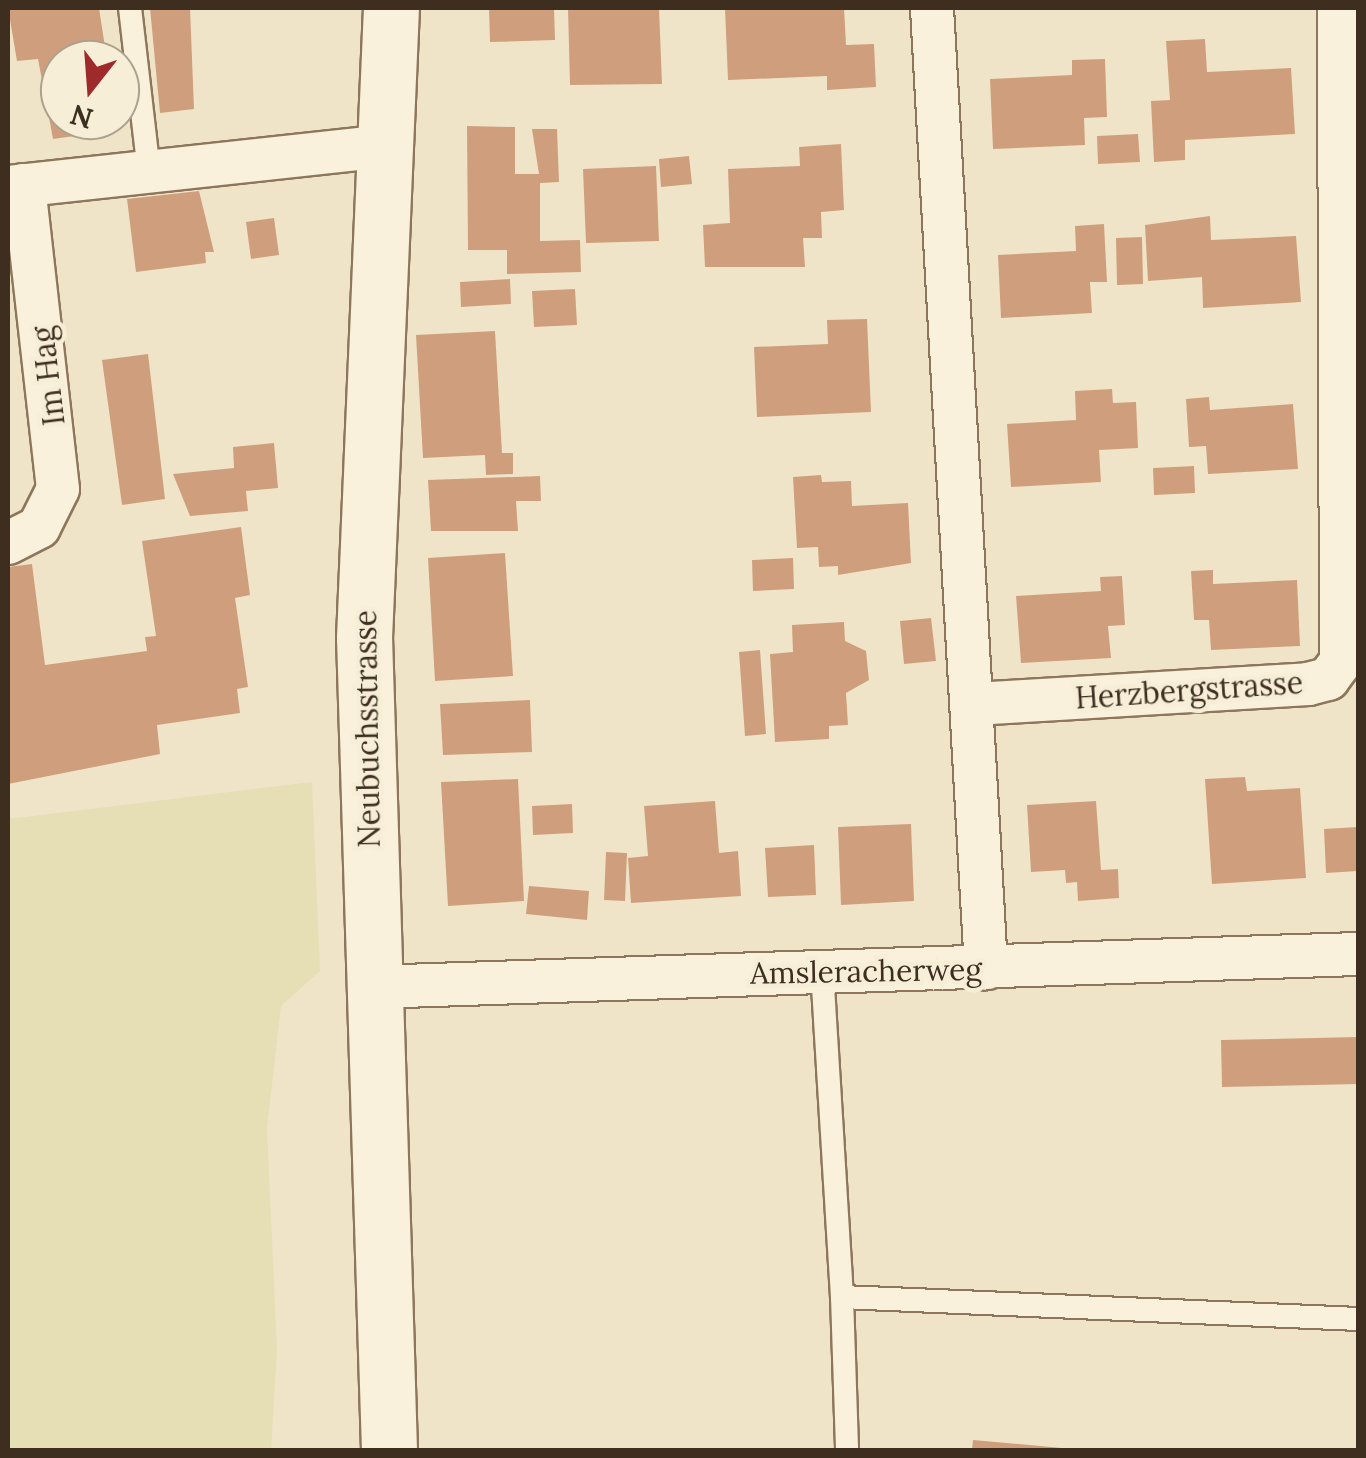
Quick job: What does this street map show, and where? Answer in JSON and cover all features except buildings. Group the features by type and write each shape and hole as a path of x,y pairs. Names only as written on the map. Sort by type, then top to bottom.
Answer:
{"street":[{"name":"Neubuchsstrasse","path":"389,1450 364,638 391,8"},
{"path":"932,8 986,968"},
{"name":"Herzbergstrasse","path":"974,704 1308,684 1328,678 1341,662 1339,8"},
{"name":"Im Hag","path":"8,543 39,528 58,489 16,186 387,146"},
{"name":"Amsleracherweg","path":"373,987 1358,954"}],"lane":[{"path":"130,8 149,171"},
{"path":"822,970 842,1296 847,1450"},
{"path":"842,1296 1358,1318"}],"shaded area":[{"path":"312,782 320,971 281,1006 267,1128 277,1350 271,1450 8,1450 8,819"}]}
